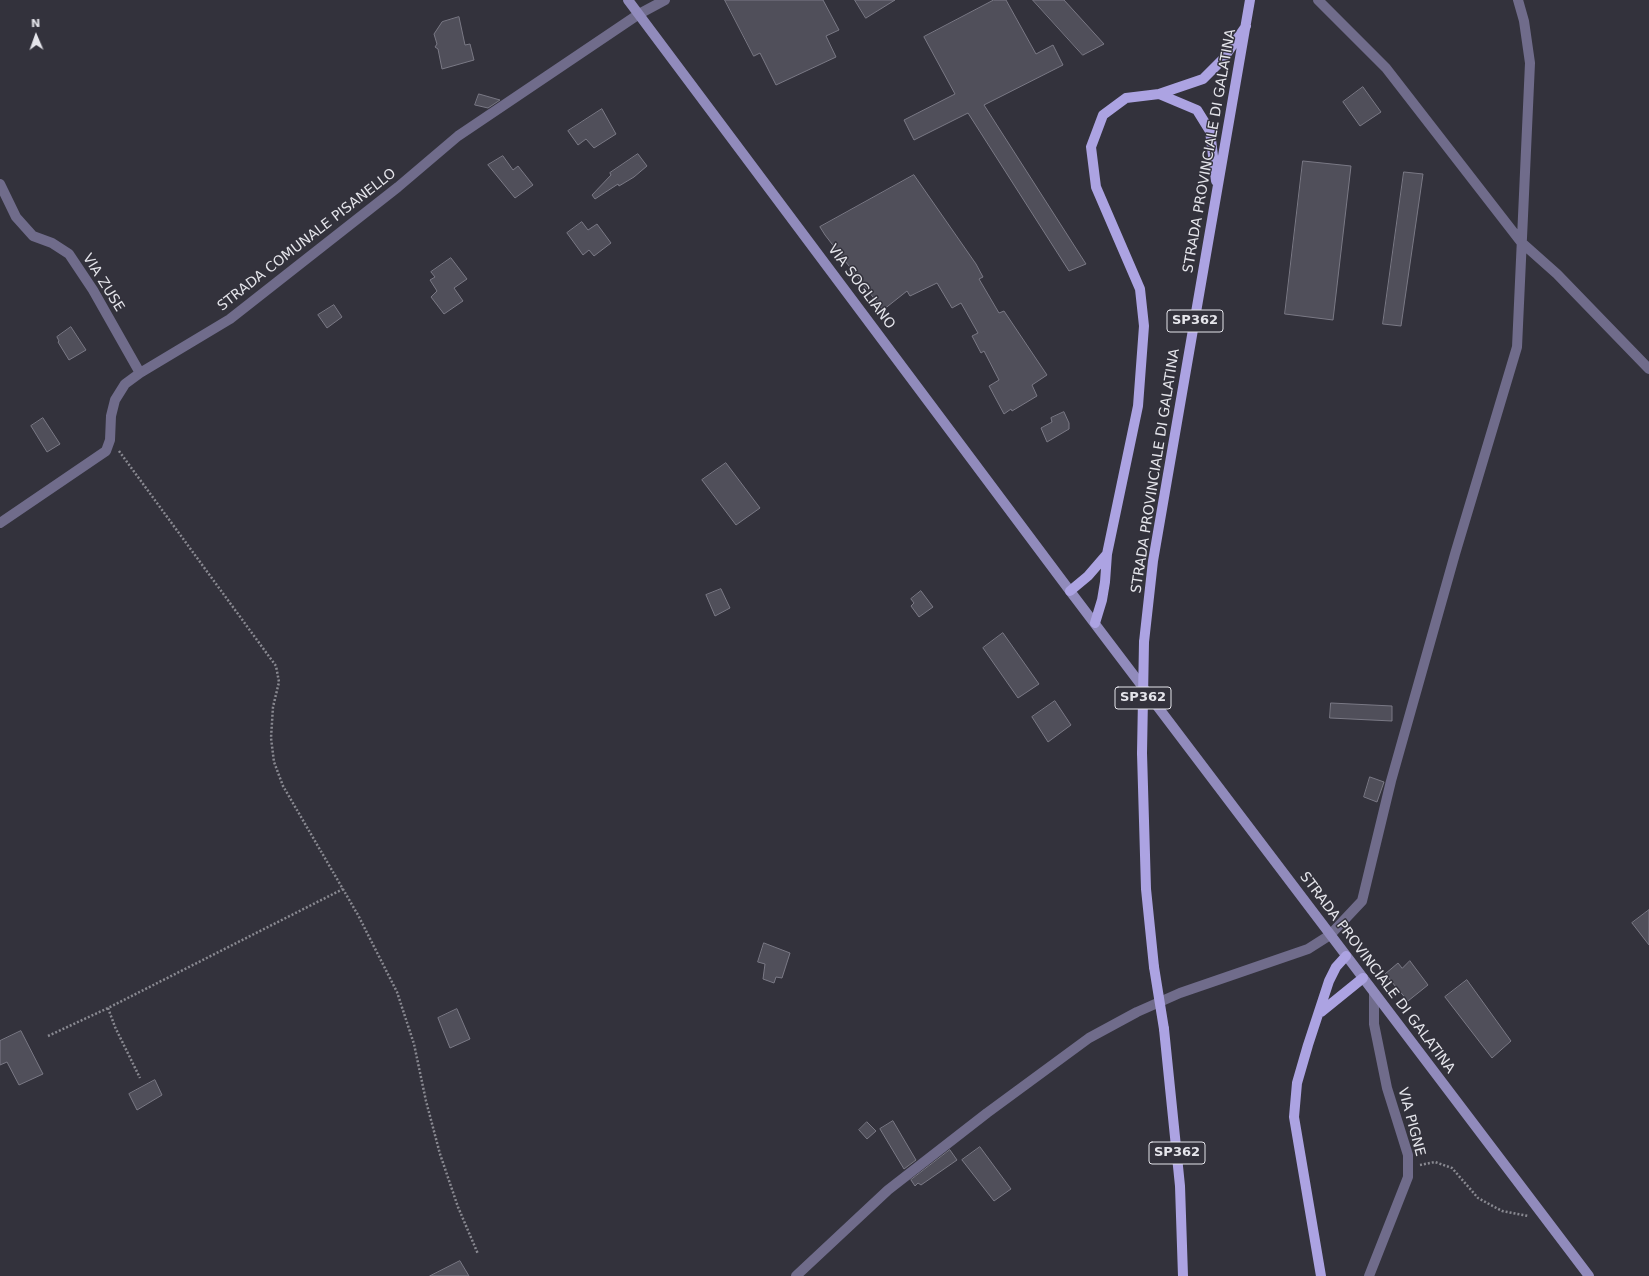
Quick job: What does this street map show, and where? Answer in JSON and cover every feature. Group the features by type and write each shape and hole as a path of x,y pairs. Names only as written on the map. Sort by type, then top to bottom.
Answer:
{"main road":[{"name":"VIA SOGLIANO","path":"628,0 1070,591"},
{"name":"STRADA PROVINCIALE DI GALATINA","path":"1183,1276 1180,1186 1164,1030 1154,967 1146,889 1142,753 1144,642 1153,561 1250,0"},
{"path":"1095,623 1105,582 1107,554 1138,406 1144,326 1140,289 1096,187 1091,147 1103,115 1126,98 1159,94 1203,79 1223,59 1246,26"},
{"path":"1159,94 1197,110 1210,131 1217,190"},
{"path":"1070,591 1088,576 1107,554"},
{"name":"STRADA PROVINCIALE DI GALATINA","path":"1070,591 1589,1276"},
{"path":"1321,1276 1294,1117 1297,1082 1329,981 1336,968 1346,956"},
{"path":"1319,1013 1333,1000 1363,978"}],"street":[{"name":"STRADA COMUNALE PISANELLO","path":"110,440 111,416 115,400 125,384 140,373 230,319 398,187 458,136 639,14 665,0"},
{"path":"1318,0 1386,68 1521,242 1557,274 1649,369"},
{"path":"796,1276 888,1190 987,1113 1089,1038 1137,1012 1180,993 1308,949 1330,935 1362,901 1391,781 1455,554 1517,347 1530,63 1524,21 1518,0"},
{"name":"VIA ZUSE","path":"0,184 16,217 33,236 52,243 69,254 93,290 140,373"},
{"path":"0,523 106,451 110,440"},
{"name":"VIA PIGNE","path":"1369,1276 1408,1177 1408,1155 1388,1088 1374,1024 1374,993"}],"path":[{"path":"110,440 276,666 279,682 273,707 272,738 274,762 283,786 343,890 397,992 414,1044 440,1154 458,1206 478,1254"},
{"path":"48,1036 108,1008 343,890"},
{"path":"108,1008 114,1027 140,1078"},
{"path":"1408,1177 1419,1166 1435,1162 1452,1168 1478,1198 1502,1210 1546,1219"}],"building":[{"path":"725,0 823,0 839,30 826,36 836,57 776,85 760,53 754,56"},
{"path":"855,0 895,0 866,18"},
{"path":"994,0 1006,0 1036,54 1053,45 1063,65 984,105 1086,264 1069,271 968,113 914,140 904,120 955,94 924,37"},
{"path":"1033,0 1064,0 1104,44 1083,55"},
{"path":"459,17 465,45 470,44 474,60 442,69 438,49 435,47 437,44 434,34 442,22"},
{"path":"1363,87 1381,112 1360,126 1343,102"},
{"path":"479,94 500,100 488,108 475,105"},
{"path":"602,109 616,134 594,148 586,139 578,145 568,131"},
{"path":"638,154 647,166 634,177 619,186 618,184 595,199 592,195 611,175 610,173"},
{"path":"503,156 513,170 518,166 533,185 515,198 488,165"},
{"path":"1303,161 1351,166 1333,320 1285,314"},
{"path":"1404,172 1423,174 1401,326 1383,324"},
{"path":"914,175 976,264 983,277 979,279 999,313 1004,311 1047,375 1032,385 1037,396 1012,411 1011,409 1004,414 989,386 999,380 984,351 981,353 972,336 978,333 961,303 952,308 937,283 910,296 907,291 883,310 820,227"},
{"path":"582,222 588,230 597,224 611,243 594,256 589,250 583,255 567,233"},
{"path":"451,258 467,279 454,288 463,301 444,314 431,297 437,291 430,280 435,277 431,272"},
{"path":"334,305 342,317 327,328 318,315"},
{"path":"71,327 86,350 69,360 58,342 57,337"},
{"path":"1064,412 1069,423 1069,429 1047,442 1041,428 1052,422 1051,418"},
{"path":"43,418 60,444 47,452 31,426"},
{"path":"726,463 760,508 736,525 702,480"},
{"path":"721,589 730,608 715,616 706,595"},
{"path":"921,591 933,607 919,617 911,606 914,603 911,599"},
{"path":"1003,633 1039,684 1018,698 983,648"},
{"path":"1055,701 1071,725 1048,742 1032,717"},
{"path":"1331,703 1392,706 1392,721 1330,718"},
{"path":"1370,777 1384,782 1377,802 1364,797"},
{"path":"1649,910 1649,945 1632,923"},
{"path":"764,943 790,953 782,978 776,977 774,983 763,979 765,964 758,962"},
{"path":"1410,961 1428,985 1408,1001 1385,974 1398,963 1402,968"},
{"path":"1467,980 1511,1041 1492,1058 1445,997"},
{"path":"457,1009 470,1039 450,1048 438,1018"},
{"path":"21,1031 43,1074 19,1085 7,1062 0,1065 0,1041"},
{"path":"155,1080 162,1095 137,1110 129,1094"},
{"path":"893,1121 916,1160 904,1169 880,1129"},
{"path":"867,1122 876,1131 867,1139 859,1130"},
{"path":"980,1147 1011,1189 994,1201 962,1160"},
{"path":"950,1150 957,1160 921,1185 918,1183 915,1186 911,1180"},
{"path":"460,1261 469,1276 430,1276"}]}
